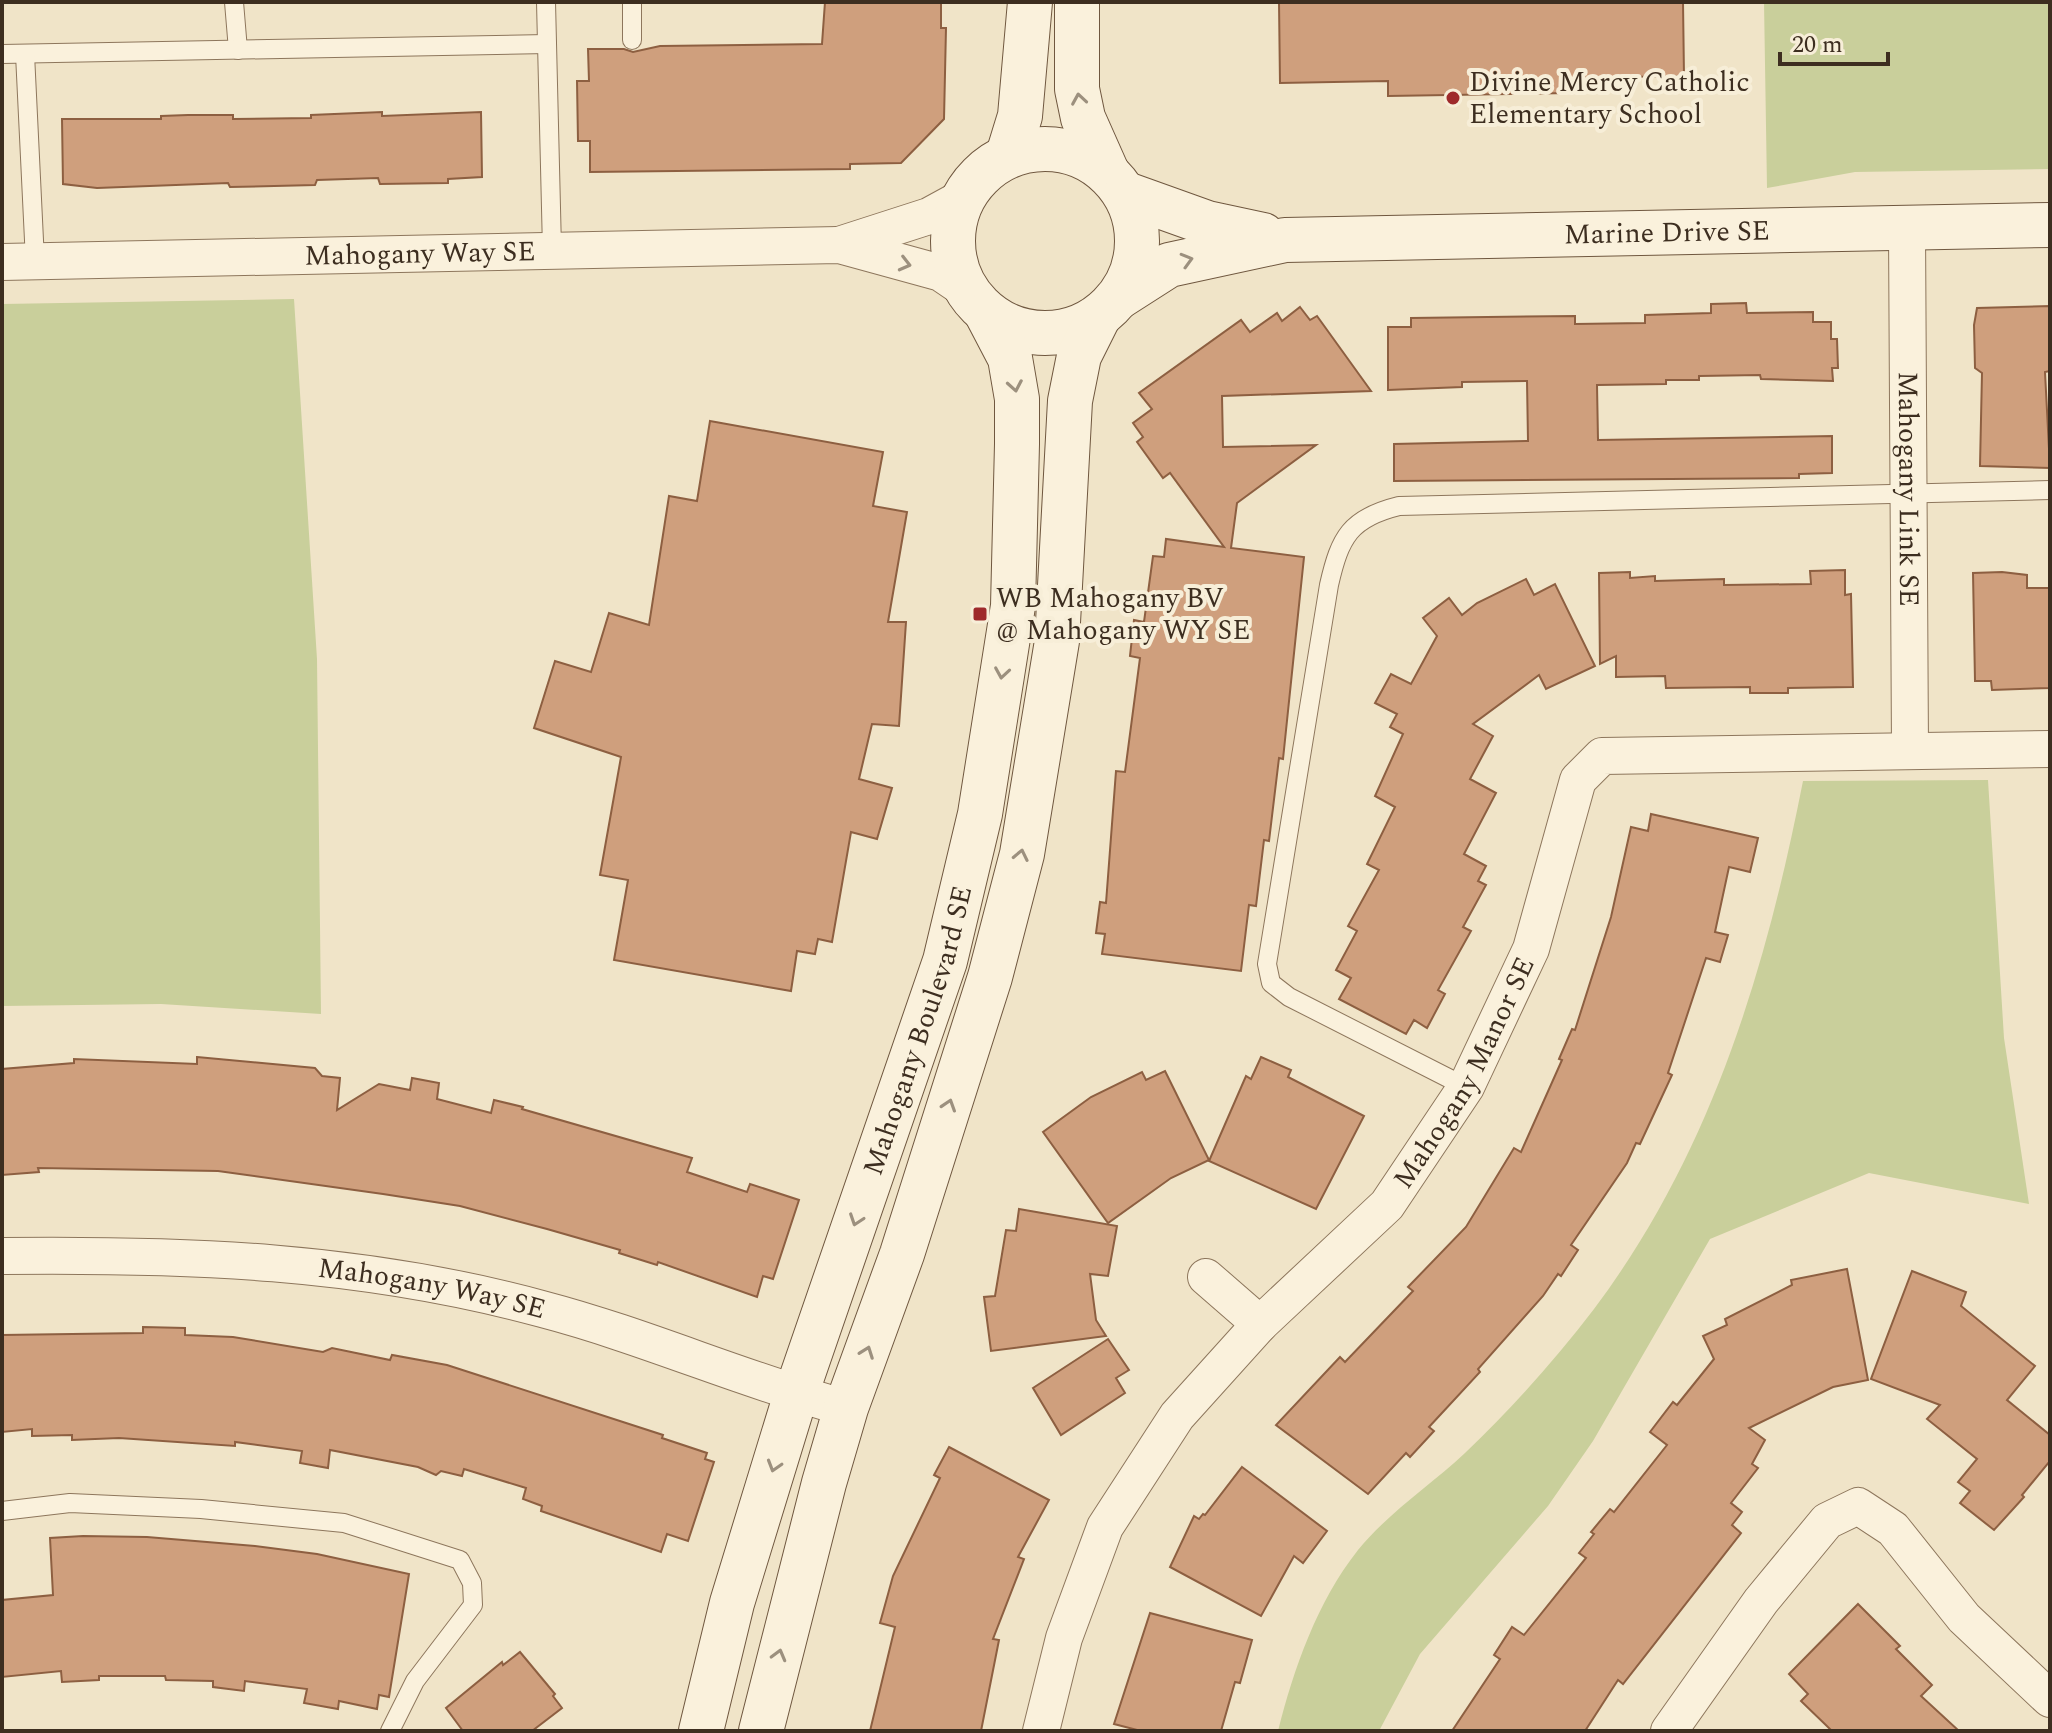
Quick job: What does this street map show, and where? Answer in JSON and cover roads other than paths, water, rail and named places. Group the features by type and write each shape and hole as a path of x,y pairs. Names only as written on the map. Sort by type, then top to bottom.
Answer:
{"street":[{"path":"1008,155 1020,116 1030,2"},
{"path":"1077,2 1077,89 1083,118 1135,219 1138,247 1132,273 1108,308 1065,331 1030,333 1007,326 976,302 954,261 953,229 962,198 981,173 1008,155 1033,148 1060,149 1085,157 1116,183"},
{"name":"Marine Drive SE","path":"1116,183 1207,223 1285,240"},
{"name":"Mahogany Way SE","path":"839,245 929,216 962,198"},
{"name":"Marine Drive SE","path":"1108,308 1169,265 1285,240 2050,225"},
{"name":"Mahogany Link SE","path":"1907,229 1910,748"},
{"name":"Mahogany Way SE","path":"18,261 839,245 941,273 976,302"},
{"name":"Mahogany Boulevard SE","path":"701,1731 732,1603 796,1394 945,961 980,814 1013,606 1017,399 1010,358 976,302"},
{"name":"Mahogany Boulevard SE","path":"761,1731 846,1408 902,1254 981,1006 1022,854 1057,641 1070,401 1079,356 1108,308"},
{"name":"Mahogany Manor SE","path":"1041,1731 1064,1638 1105,1527 1177,1416 1260,1324 1387,1205 1466,1087 1531,949 1578,780 1602,756 1910,748 2050,749"},
{"name":"Mahogany Way SE","path":"2,1256 130,1255 274,1261 350,1269 543,1309 846,1408"},
{"path":"1206,1277 1260,1324"},
{"path":"1669,1731 1761,1601 1827,1521 1858,1506 1893,1529 1964,1618 2050,1699"}],"lane":[{"path":"234,2 238,50"},
{"path":"546,2 552,249"},
{"path":"632,2 632,40"},
{"path":"2,54 547,44"},
{"path":"18,261 25,54"},
{"path":"1466,1087 1289,997 1271,983 1267,964 1329,585 1336,555 1351,530 1369,513 1399,506 1909,491 2050,490"},
{"path":"2,1511 70,1503 201,1509 344,1523 460,1560 472,1583 473,1605 415,1681 390,1731"}],"place":[{"name":"Divine Mercy Catholic Elementary School","path":"1453,98"},
{"name":"WB Mahogany BV @ Mahogany WY SE","path":"980,614"}]}
